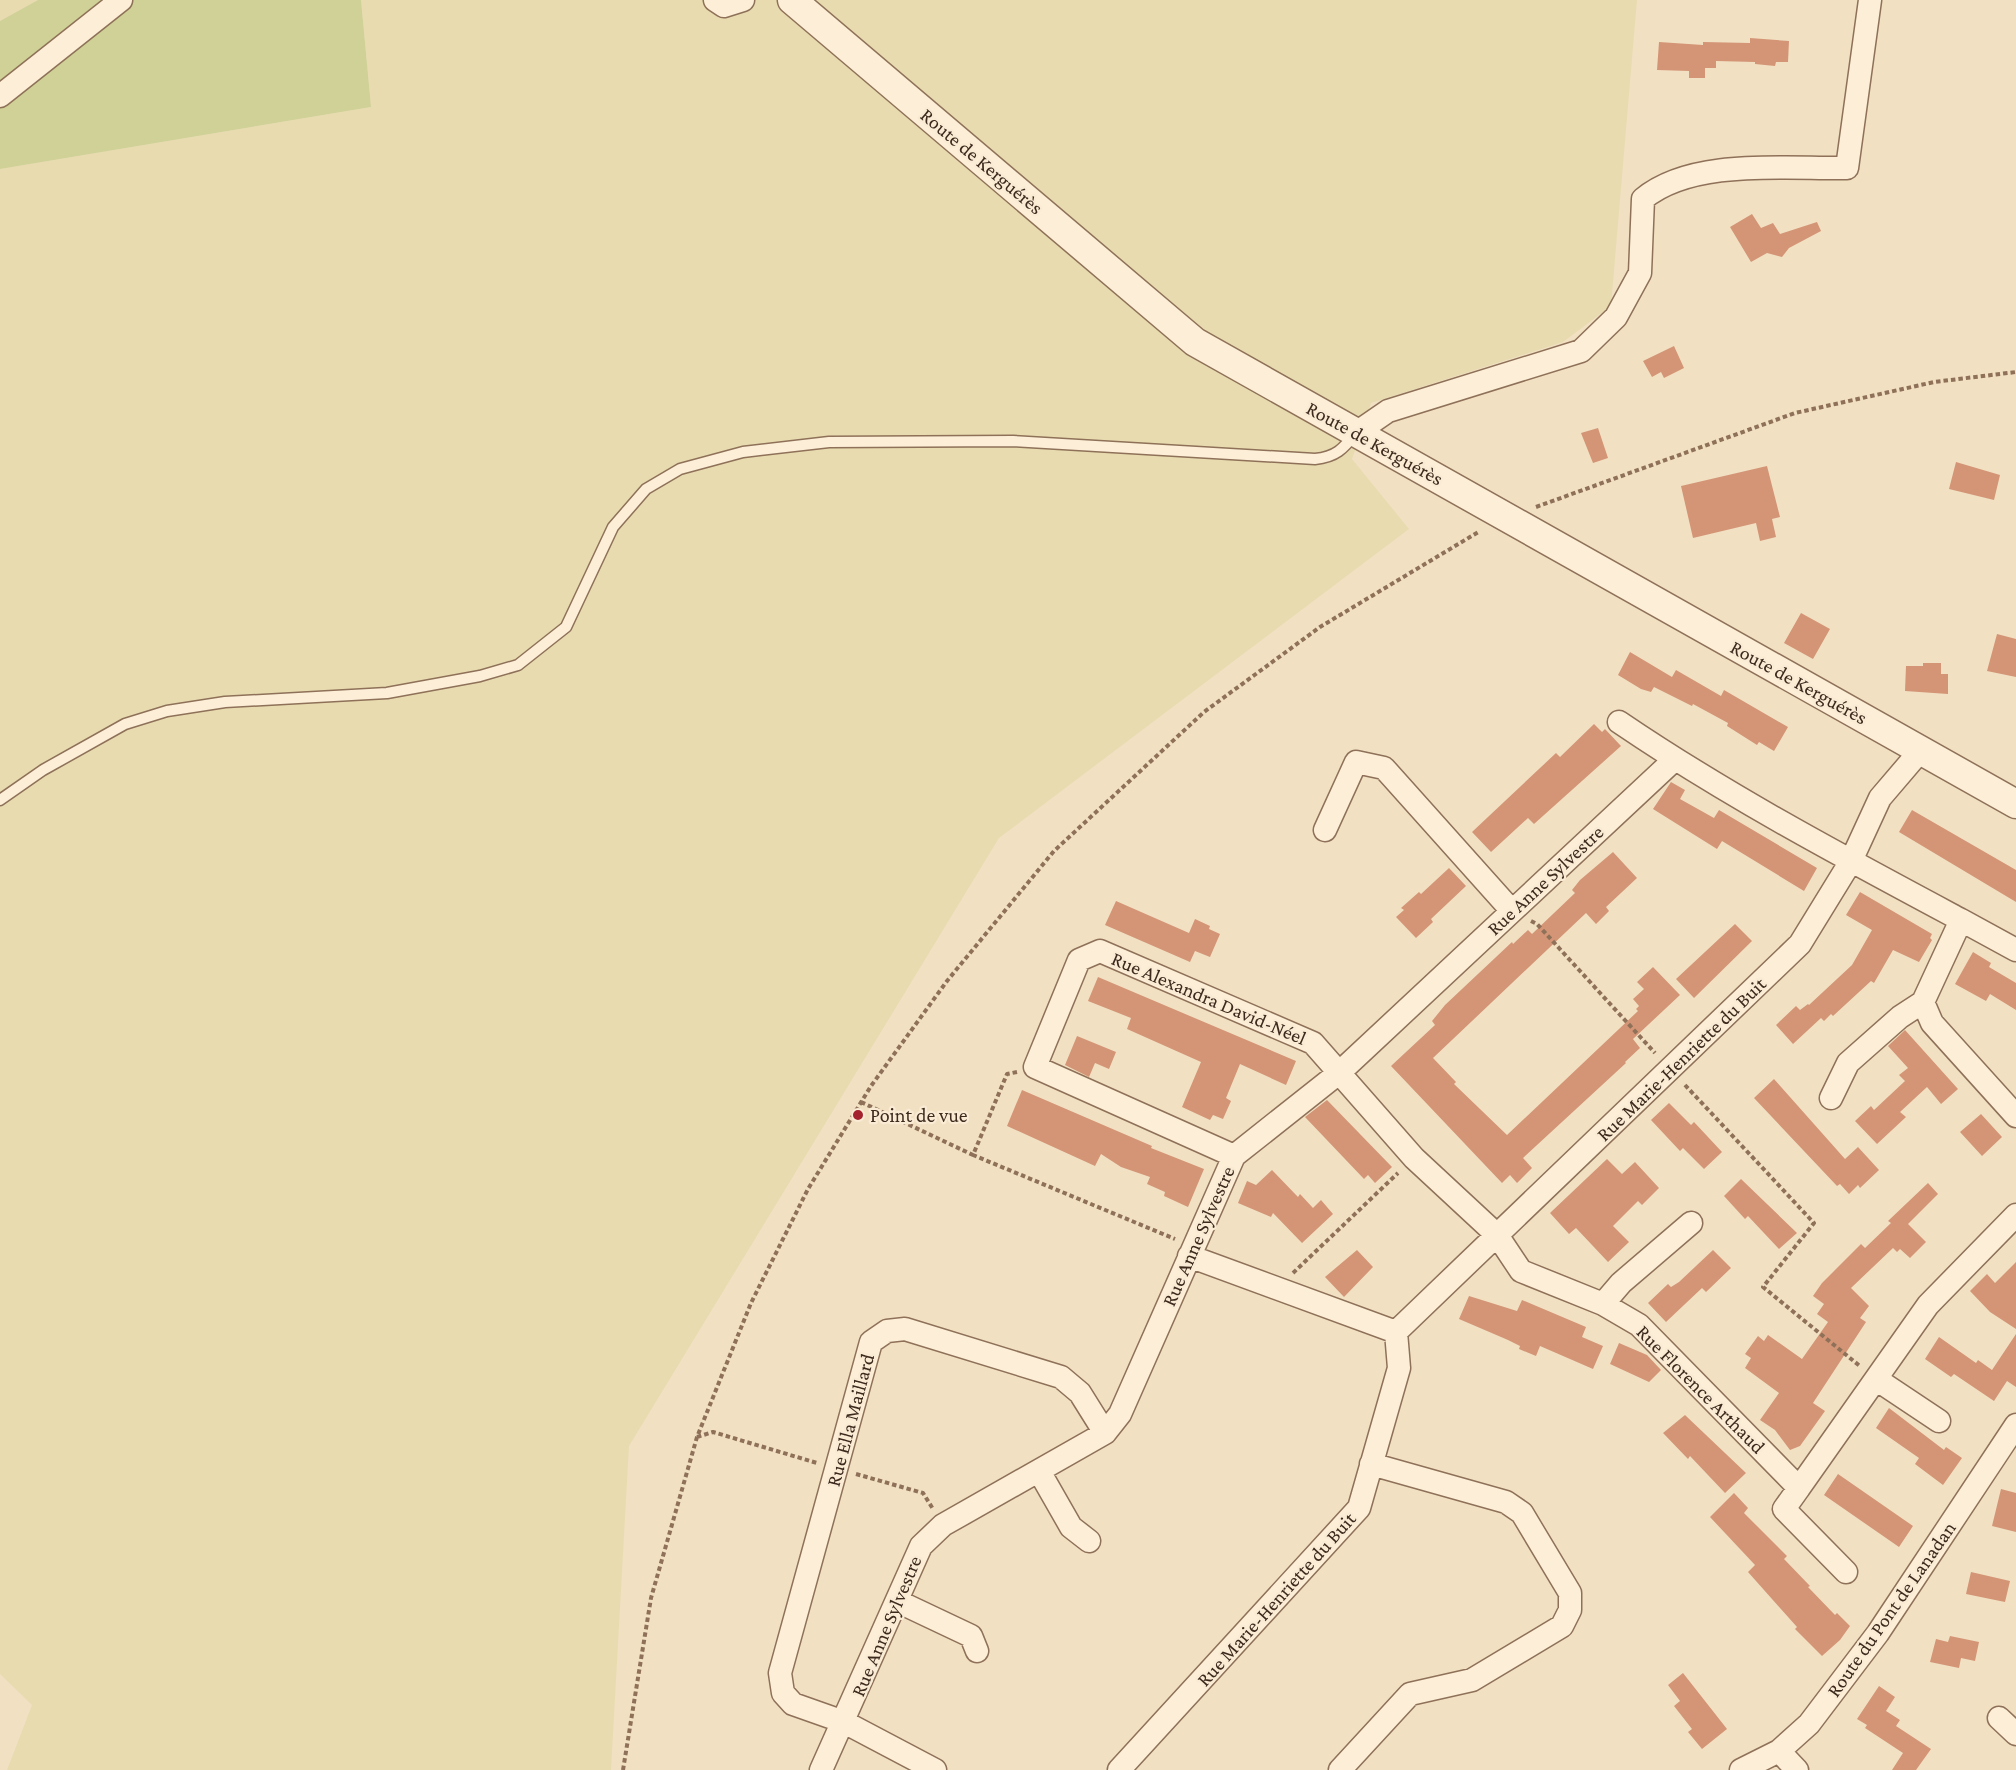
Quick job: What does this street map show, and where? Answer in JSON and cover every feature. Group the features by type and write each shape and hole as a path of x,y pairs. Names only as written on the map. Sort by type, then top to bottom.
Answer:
{"street":[{"path":"0,96 122,0"},
{"path":"715,0 724,6 743,0"},
{"name":"Route de Kerguérès","path":"792,0 1195,342 2016,804"},
{"path":"1356,433 1388,411 1581,351 1616,317 1640,273 1643,200 1665,183 1735,170 1847,168 1870,0"},
{"path":"1619,722 1674,760 1851,861 2016,950"},
{"name":"Rue Marie-Henriette du Buit","path":"1119,1770 1359,1508 1399,1368 1396,1332 1800,944 1851,861 1880,798 1921,750"},
{"name":"Rue Anne Sylvestre","path":"821,1770 921,1546 943,1526 1105,1433 1120,1414 1234,1156 1340,1072 1674,760"},
{"path":"1325,830 1356,762 1384,768 1512,911"},
{"path":"1831,1098 1848,1063 1900,1017 1923,1002 1961,920"},
{"name":"Rue Alexandra David-Néel","path":"1035,1067 1079,960 1100,951 1313,1043 1340,1072"},
{"path":"1923,1002 1932,1023 2016,1116"},
{"path":"1035,1067 1234,1156"},
{"name":"Rue Florence Arthaud","path":"1340,1072 1414,1158 1497,1235 1521,1271 1603,1304 1639,1325 1799,1488"},
{"path":"1846,1572 1784,1509 1928,1305 2016,1215"},
{"path":"1603,1304 1621,1283 1690,1223"},
{"path":"1191,1251 1276,1288 1396,1332"},
{"name":"Rue Ella Maillard","path":"935,1770 844,1722 793,1704 783,1693 780,1673 871,1342 887,1331 904,1329 1061,1377 1080,1393 1105,1433"},
{"path":"1876,1379 1939,1421"},
{"name":"Route du Pont de Lanadan","path":"1741,1770 1779,1750 1809,1724 1878,1633 2016,1425"},
{"path":"1340,1770 1410,1694 1472,1680 1562,1626 1570,1610 1570,1593 1522,1513 1506,1502 1371,1464"},
{"path":"1039,1471 1071,1527 1089,1541"},
{"path":"897,1601 971,1636 977,1651"},
{"path":"1999,1718 2016,1734"},
{"path":"1779,1750 1797,1770"}],"lane":[{"path":"0,800 43,770 125,724 167,711 225,702 387,693 480,676 518,665 566,627 613,527 645,489 680,469 743,452 829,442 1013,441 1315,459 1329,457 1342,451 1356,433"}],"path":[{"path":"623,1770 651,1598 697,1437 751,1303 808,1189 861,1102 947,981 1054,851 1204,712 1320,627 1474,533 1555,499 1795,413 1934,382 2016,372"},
{"path":"1512,911 1537,924 1814,1223 1763,1287 1876,1379"},
{"path":"973,1155 1007,1074 1035,1067"},
{"path":"861,1102 973,1155 1191,1251"},
{"path":"1276,1288 1414,1158"},
{"path":"697,1437 714,1432 923,1493 943,1526"}],"shaded area":[{"path":"0,0 38,0 0,21"},
{"path":"361,0 1637,0 1611,306 1563,342 1371,403 1352,459 1409,529 999,838 629,1446 611,1770 7,1770 32,1705 0,1674 0,169 371,107"}],"green space":[{"path":"38,0 361,0 371,107 0,169 0,21"}],"building":[{"path":"1750,38 1789,41 1788,62 1776,62 1775,66 1755,64 1755,62 1716,61 1716,68 1705,68 1705,78 1689,78 1689,71 1657,70 1659,42 1703,45 1703,42 1750,43"},
{"path":"1752,214 1761,228 1773,223 1780,234 1817,222 1821,231 1789,248 1782,257 1767,253 1751,262 1730,227"},
{"path":"1674,346 1684,368 1664,378 1661,372 1652,377 1643,361"},
{"path":"1598,428 1608,458 1593,463 1581,433"},
{"path":"1956,462 2000,475 1994,500 1949,489"},
{"path":"1767,466 1780,517 1772,519 1776,537 1760,541 1756,523 1693,538 1681,486"},
{"path":"1801,613 1830,629 1813,659 1784,643"},
{"path":"1997,634 2016,639 2016,677 1987,671"},
{"path":"1630,652 1672,677 1676,670 1721,696 1724,690 1788,727 1774,751 1759,742 1757,745 1727,726 1728,723 1693,704 1692,706 1654,687 1651,692 1641,689 1618,675"},
{"path":"1923,663 1941,663 1941,674 1948,674 1948,694 1905,691 1906,666 1923,666"},
{"path":"1594,724 1602,732 1605,729 1621,746 1534,824 1528,818 1491,852 1472,832 1556,753 1560,757"},
{"path":"1671,782 1685,790 1680,799 1714,818 1719,810 1817,868 1804,891 1722,841 1717,849 1653,809"},
{"path":"1912,810 2016,870 2016,902 1899,832"},
{"path":"1613,852 1637,878 1606,907 1609,911 1596,924 1586,913 1433,1058 1456,1082 1454,1084 1507,1135 1638,1011 1636,1009 1639,1006 1633,999 1644,989 1637,982 1653,967 1680,995 1633,1039 1640,1048 1626,1063 1523,1158 1532,1168 1517,1183 1510,1175 1502,1183 1391,1066 1435,1025 1432,1021 1445,1005 1512,942 1513,944 1528,930 1532,934 1575,893 1572,890 1580,880"},
{"path":"1449,868 1466,886 1431,919 1433,922 1416,938 1396,917 1404,910 1401,908 1419,892 1421,894"},
{"path":"1860,892 1932,934 1930,938 1932,940 1919,962 1893,950 1874,983 1871,981 1833,1016 1831,1014 1824,1021 1821,1018 1793,1044 1776,1025 1796,1006 1800,1010 1809,1005 1852,965 1872,930 1846,915"},
{"path":"1116,901 1189,933 1195,919 1210,926 1209,929 1220,934 1210,957 1195,951 1190,962 1105,925"},
{"path":"1735,924 1752,941 1694,998 1676,979"},
{"path":"1973,952 1991,963 1989,967 2016,983 2016,1010 1990,994 1986,1001 1955,984"},
{"path":"1098,977 1296,1061 1286,1085 1240,1064 1226,1098 1231,1101 1223,1119 1213,1115 1210,1120 1182,1107 1201,1062 1127,1029 1131,1018 1088,1001"},
{"path":"1905,1030 1958,1089 1941,1104 1927,1087 1900,1112 1906,1117 1877,1144 1855,1121 1871,1106 1874,1110 1905,1081 1899,1075 1908,1068 1888,1046"},
{"path":"1077,1036 1116,1052 1109,1069 1095,1063 1089,1077 1065,1065"},
{"path":"1774,1079 1845,1159 1858,1147 1879,1170 1860,1188 1858,1185 1849,1194 1840,1184 1837,1186 1754,1098"},
{"path":"1022,1090 1152,1146 1151,1148 1204,1169 1188,1207 1164,1196 1165,1192 1147,1184 1150,1177 1121,1167 1101,1154 1095,1166 1007,1126"},
{"path":"1327,1100 1392,1167 1375,1183 1368,1175 1364,1179 1305,1117"},
{"path":"1669,1103 1691,1125 1694,1122 1722,1152 1704,1169 1683,1148 1680,1151 1651,1120"},
{"path":"1981,1114 2002,1137 1982,1156 1960,1132"},
{"path":"1607,1159 1622,1174 1635,1162 1659,1188 1642,1205 1638,1201 1613,1226 1629,1242 1608,1262 1576,1228 1569,1234 1550,1213"},
{"path":"1272,1170 1298,1197 1300,1194 1313,1208 1321,1200 1333,1214 1302,1243 1273,1213 1271,1217 1238,1203 1247,1181 1256,1185"},
{"path":"1741,1179 1797,1233 1779,1249 1748,1216 1745,1219 1724,1196"},
{"path":"1928,1183 1938,1194 1908,1224 1926,1242 1910,1258 1900,1249 1897,1252 1893,1248 1851,1288 1869,1306 1860,1318 1866,1322 1813,1403 1825,1411 1800,1446 1790,1450 1775,1430 1760,1420 1779,1393 1745,1368 1751,1358 1745,1354 1758,1336 1764,1341 1768,1335 1802,1359 1828,1322 1817,1314 1824,1304 1813,1296 1822,1283 1861,1244 1865,1248 1891,1223 1888,1221"},
{"path":"1357,1250 1373,1267 1344,1297 1325,1277"},
{"path":"1713,1250 1731,1268 1706,1292 1702,1288 1666,1322 1648,1303 1668,1284 1671,1287 1679,1282"},
{"path":"2016,1262 2016,1329 1990,1312 1970,1291 1987,1274 1995,1283"},
{"path":"1469,1296 1517,1311 1522,1300 1586,1327 1582,1337 1603,1346 1593,1369 1540,1346 1536,1356 1519,1349 1520,1346 1508,1340 1459,1319"},
{"path":"2016,1334 2016,1387 2007,1381 1994,1401 1954,1374 1951,1377 1925,1359 1939,1337 1976,1363 1978,1360 1992,1370"},
{"path":"1619,1343 1647,1355 1661,1370 1649,1382 1610,1364"},
{"path":"1889,1408 1944,1450 1946,1447 1962,1458 1943,1485 1915,1464 1919,1458 1876,1428"},
{"path":"1685,1415 1746,1473 1725,1493 1690,1456 1688,1459 1663,1433"},
{"path":"1838,1474 1913,1526 1899,1547 1824,1495"},
{"path":"2001,1489 2016,1493 2016,1532 1992,1526"},
{"path":"1734,1493 1748,1508 1744,1513 1787,1556 1784,1559 1810,1586 1808,1587 1835,1615 1837,1613 1850,1626 1840,1640 1822,1656 1795,1629 1797,1627 1748,1572 1755,1565 1710,1517"},
{"path":"1971,1572 2010,1581 2005,1602 1966,1594"},
{"path":"1950,1636 1979,1642 1975,1661 1961,1658 1959,1668 1930,1662 1936,1639 1948,1642"},
{"path":"1683,1673 1727,1729 1702,1749 1688,1732 1692,1729 1674,1706 1680,1701 1668,1685"},
{"path":"1879,1686 1895,1697 1886,1711 1900,1720 1896,1726 1931,1749 1916,1770 1892,1770 1903,1753 1865,1728 1867,1725 1857,1719"}],"place":[{"name":"Point de vue","path":"858,1115"}]}
